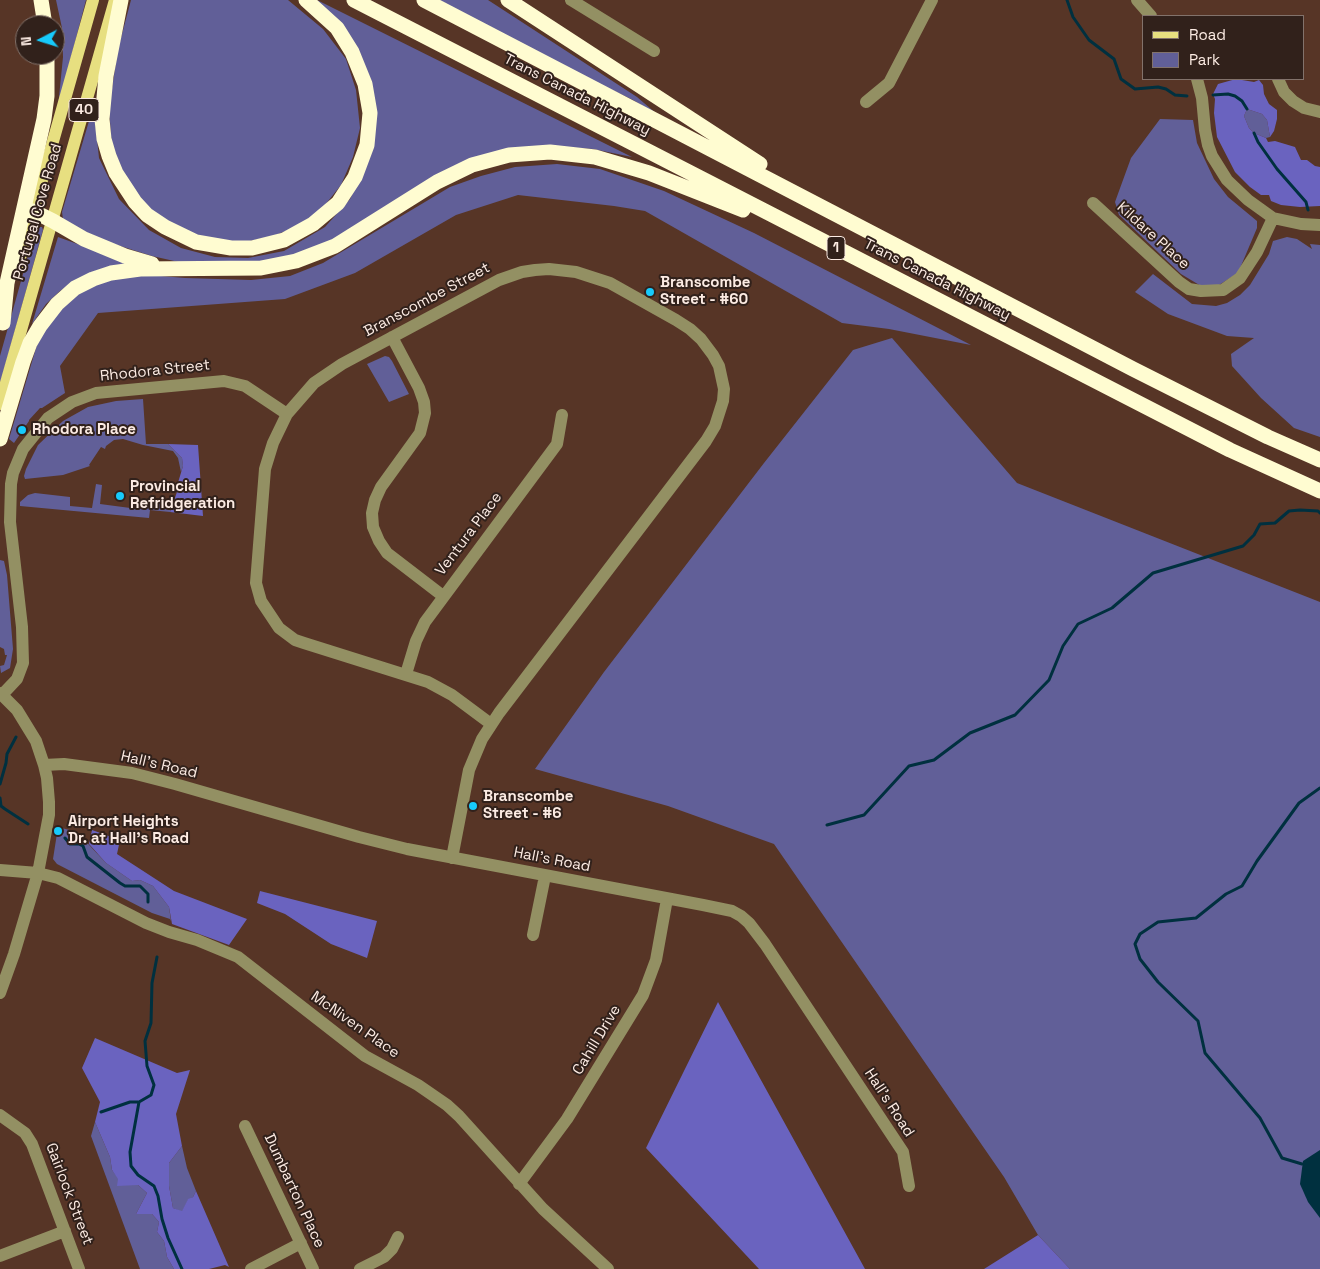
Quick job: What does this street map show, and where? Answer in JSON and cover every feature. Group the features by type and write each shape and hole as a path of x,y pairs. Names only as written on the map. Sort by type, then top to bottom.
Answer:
{"highway":[{"path":"41,0 44,15"},
{"path":"122,0 106,76 102,119 104,139 116,173 135,202 147,215 179,236 196,242 231,248 252,248 284,240 313,224 338,203 355,177 367,145 370,113 365,84 352,52 338,28 306,0"},
{"name":"Trans Canada Highway","path":"354,0 1230,450 1320,491"},
{"name":"Trans Canada Highway","path":"424,0 1134,369 1268,437 1320,460"},
{"path":"508,0 837,214"},
{"path":"1,327 7,282 44,119 47,96 47,65"},
{"path":"0,439 30,343 57,304 75,288 111,273 140,269 261,268 296,261 335,246 437,182 472,165 509,156 550,152 595,157 649,173 824,242"},
{"path":"33,212 84,239 125,256 170,269"}],"main road":[{"name":"Portugal Cove Road","path":"1,327 93,0"},
{"name":"Portugal Cove Road","path":"0,404 115,0"}],"street":[{"path":"571,0 654,51"},
{"path":"866,102 889,83 932,0"},
{"path":"1137,0 1150,15"},
{"path":"1197,80 1202,98 1205,130 1212,156 1227,180 1260,210 1273,218 1301,224 1320,225"},
{"path":"1278,80 1284,92 1293,101 1304,108 1320,112"},
{"name":"Kildare Place","path":"1093,204 1179,282 1189,289 1202,291 1223,290 1240,278 1257,252 1273,218"},
{"name":"Branscombe Street","path":"452,858 470,770 476,752 491,724 706,441 715,426 722,407 724,389 722,376 713,355 701,339 690,329 610,283 576,272 549,269 522,272 509,276 482,288 324,375 301,396 287,414 273,443 266,469 256,572 258,593 261,601 279,628 295,640 428,682 452,694 491,724"},
{"path":"392,337 419,388 424,402 425,413 417,438 381,487 375,500 372,513 373,527 379,541 387,552 442,596"},
{"name":"Rhodora Street","path":"1,694 17,679 23,662 22,627 10,522 11,484 13,473 23,450 48,418 72,402 96,393 224,381 245,386 287,414"},
{"name":"Ventura Place","path":"406,674 420,630 442,596 557,444 562,415"},
{"path":"0,993 16,948 38,873 48,815 47,778 44,765 30,729 17,710 1,694"},
{"name":"Hall's Road","path":"44,765 64,764 132,773 184,786 359,837 452,858 732,912 741,916 749,923 902,1152 909,1186"},
{"name":"McNiven Place","path":"0,870 38,873 58,878 152,925 197,940 238,957 365,1056 418,1085 447,1105 519,1184 570,1236 608,1269"},
{"path":"533,935 545,876"},
{"name":"Cahill Drive","path":"519,1184 567,1119 643,995 656,960 667,899"},
{"name":"Gairlock Street","path":"0,1115 20,1129 32,1144 79,1269"},
{"name":"Dumbarton Place","path":"245,1126 313,1269"},
{"path":"0,1256 65,1231"},
{"path":"360,1269 384,1257 392,1249 398,1237"},
{"path":"251,1269 301,1243"}],"green space":[{"path":"56,0 86,0 58,107 62,65 65,65 65,15 59,15"},
{"path":"131,0 288,0 323,29 346,59 356,90 360,128 353,157 341,185 321,210 296,227 273,236 250,241 224,243 197,239 152,213 132,192 112,149 109,108 118,49"},
{"path":"317,0 632,157 593,149 561,147 520,148 322,247 264,265 183,263 152,256 98,239 63,219 62,212 92,111 96,108 95,120 99,158 119,199 149,230 181,248 215,257 248,258 284,251 325,227 350,199 370,156 369,84"},
{"path":"439,0 488,0 637,97 658,115 633,100 559,64"},
{"path":"1247,109 1262,114 1267,120 1270,137 1266,138 1254,133 1249,128 1244,116"},
{"path":"1160,119 1193,120 1197,143 1214,179 1228,197 1257,221 1257,228 1238,273 1219,285 1201,286 1181,274 1119,215 1115,202 1131,158"},
{"path":"557,164 600,169 664,191 754,233 971,345 889,329 842,323 645,211 518,195 456,215 355,273 285,299 98,313 60,366 65,393 40,408 29,420 14,443 9,439 39,338 52,318 85,288 107,279 137,274 251,280 290,276 323,263 450,187 515,167"},
{"path":"42,227 43,230 0,384 0,356 35,231"},
{"path":"58,237 133,264 78,279 60,291 46,304 32,324"},
{"path":"1287,237 1297,239 1312,249 1310,244 1320,245 1320,437 1294,428 1261,398 1232,366 1231,354 1254,338 1227,336 1168,314 1135,292 1153,274 1192,304 1216,306 1227,303 1240,295 1250,285 1269,254 1273,241"},
{"path":"892,338 1017,483 1320,602 1320,1269 1070,1269 1038,1235 1004,1177 774,844 668,806 535,769 604,672 853,350"},
{"path":"385,356 389,357 392,361 409,394 389,402 367,364"},
{"path":"143,399 146,444 168,444 182,458 183,466 181,472 178,458 173,451 123,439 114,440 105,449 101,447 90,466 63,475 25,479 26,469 38,445 63,421 88,407 116,401"},
{"path":"96,484 102,485 100,504 138,509 139,505 147,506 147,501 164,504 172,503 170,512 150,510 149,518 20,506 20,502 28,495 35,493 70,497 70,506 92,508"},
{"path":"0,560 4,561 7,575 13,649 10,668 1,673 0,666 4,665 7,655 5,655 4,649 0,647"},
{"path":"58,827 77,832 106,863 132,881 140,880 153,886 169,907 171,921 57,864 53,859"},
{"path":"95,1122 110,1157 112,1170 119,1179 138,1185 147,1193 136,1214 152,1214 159,1222 157,1232 164,1241 167,1257 174,1269 140,1269 91,1136"},
{"path":"182,1146 187,1168 196,1191 193,1197 188,1200 182,1212 173,1208 169,1186 169,1163"}],"shaded area":[{"path":"1232,80 1254,82 1259,80 1263,85 1264,94 1269,104 1277,110 1277,119 1274,131 1270,137 1267,120 1262,114 1247,109 1244,116 1249,128 1254,133 1266,138 1268,142 1275,141 1295,147 1301,160 1307,160 1320,167 1320,206 1300,207 1281,205 1271,201 1269,195 1261,195 1235,172 1217,137 1214,113 1215,99 1213,94 1218,84"},
{"path":"168,444 198,445 203,516 170,512 183,466 182,458"},
{"path":"92,830 120,840 117,854 174,891 247,919 229,945 172,924 169,907 153,886 140,880 132,881 106,863 89,844"},
{"path":"260,891 377,921 367,958 331,944 285,914 257,903"},
{"path":"718,1002 865,1269 759,1269 646,1148"},
{"path":"95,1038 177,1073 190,1070 176,1114 182,1146 169,1163 169,1186 173,1208 182,1211 188,1199 193,1197 196,1191 229,1267 225,1265 209,1269 174,1269 167,1257 164,1241 157,1232 159,1222 152,1214 136,1214 147,1193 138,1185 117,1186 118,1179 112,1170 110,1157 95,1122 100,1102 82,1068"},
{"path":"1038,1235 1070,1269 984,1269"}],"water":[{"path":"1320,1150 1320,1218 1308,1202 1300,1184 1303,1161"}],"waterway":[{"path":"1067,0 1073,17 1089,40 1114,59 1121,79 1135,89 1158,87 1166,89 1175,95 1187,96"},
{"path":"1213,95 1228,94 1235,96 1242,101 1247,109"},
{"path":"1254,133 1277,169 1306,202 1308,210"},
{"path":"827,825 864,815 909,766 934,760 970,733 1015,715 1049,680 1063,646 1078,624 1112,608 1153,573 1243,546 1254,535 1260,524 1275,523 1289,511 1318,511 1320,513"},
{"path":"0,784 7,754 16,737"},
{"path":"1302,1164 1282,1158 1260,1118 1205,1053 1198,1021 1158,982 1140,959 1135,944 1140,934 1158,922 1196,918 1226,894 1242,886 1257,861 1299,803 1320,788"},
{"path":"0,798 1,806 28,824"},
{"path":"65,838 70,844 83,846 87,857 120,883 125,886 140,886 148,894 148,902"},
{"path":"157,957 152,983 151,1023 145,1041 147,1066 154,1085 151,1095 139,1102 130,1152 131,1166 138,1175 154,1186 168,1238 182,1269"},
{"path":"101,1112 130,1102 138,1102"}],"place":[{"name":"Branscombe Street - #60","path":"650,292"},
{"name":"Rhodora Place","path":"22,430"},
{"name":"Provincial Refridgeration","path":"120,496"},
{"name":"Branscombe Street - #6","path":"473,806"},
{"name":"Airport Heights Dr. at Hall's Road","path":"58,831"}]}
